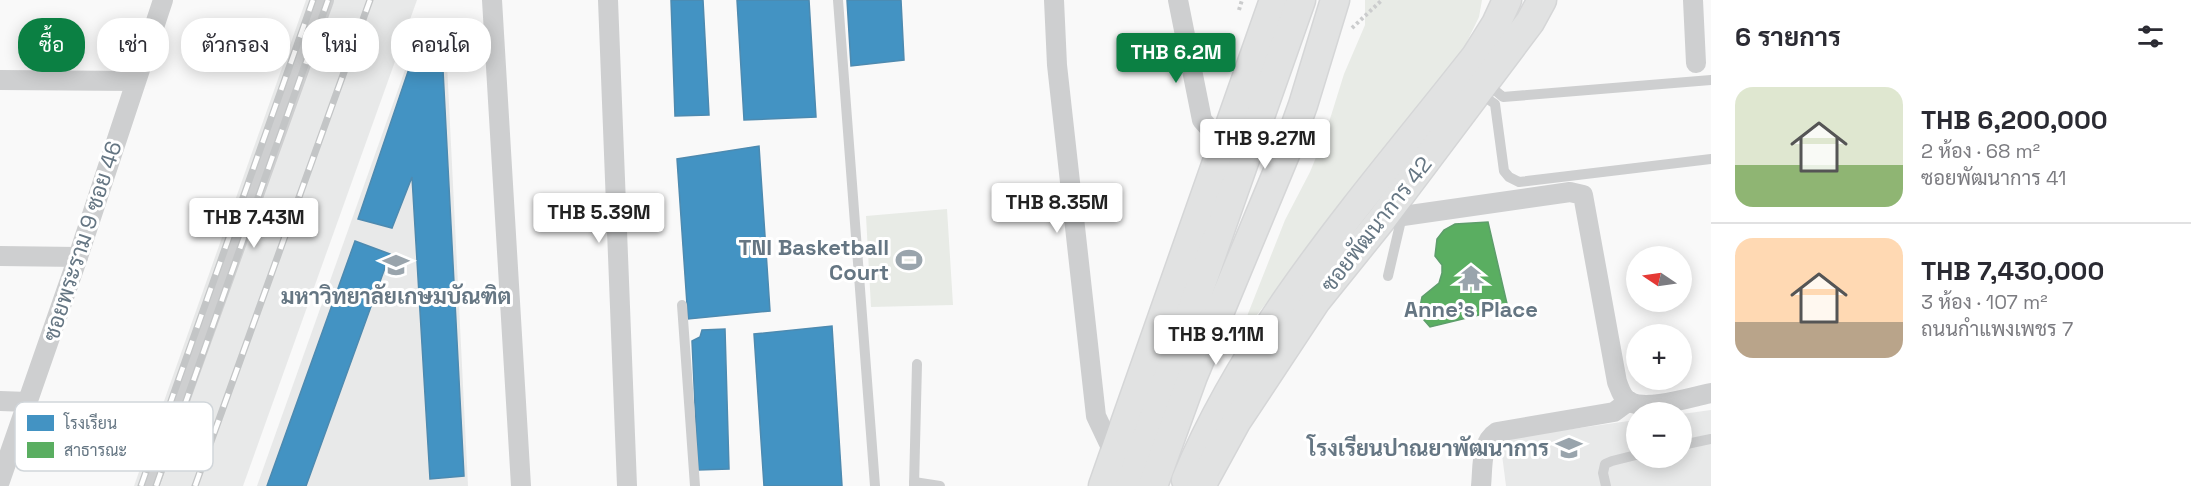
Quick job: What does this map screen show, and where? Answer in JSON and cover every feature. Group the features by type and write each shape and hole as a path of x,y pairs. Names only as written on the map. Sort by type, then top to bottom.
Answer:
{"main road":[{"path":"1103,486 1274,0"},
{"path":"1130,486 1300,0"},
{"path":"1153,486 1197,366 1289,143 1335,0"},
{"path":"1183,486 1215,416 1245,362 1304,276 1476,56 1496,24 1507,0"},
{"name":"ซอยพัฒนาการ 42","path":"1201,486 1236,422 1316,302 1392,218 1490,95 1542,0"}],"street":[{"name":"ซอยพระราม 9 ซอย 46","path":"28,402 163,0"},
{"path":"179,402 324,0"},
{"path":"492,0 521,486"},
{"path":"608,0 627,486"},
{"path":"1054,0 1057,65 1096,416 1114,454"},
{"path":"1178,0 1202,120 1223,144"},
{"path":"1693,0 1696,63"},
{"path":"0,80 135,81"},
{"path":"1392,218 1570,192 1583,195 1617,382 1621,393 1629,401 1640,405 1711,393"},
{"path":"0,256 78,257"},
{"path":"0,401 28,402"},
{"path":"1481,486 1485,449 1488,441 1497,432 1614,412 1629,401"},
{"name":"ซอยพระราม 9 ซอย 46","path":"0,481 15,439"},
{"path":"149,486 154,471"}],"lane":[{"path":"838,0 875,486"},
{"path":"1711,80 1490,95 1504,171 1519,183 1711,159"},
{"path":"1388,276 1392,218"},
{"path":"682,305 695,486"},
{"path":"917,364 914,484 940,486"},
{"path":"1692,443 1711,439"},
{"path":"1606,486 1603,473 1605,464 1626,457"}],"path":[{"path":"1239,10 1242,0"},
{"path":"1345,34 1382,0"}],"shaded area":[{"path":"306,0 417,0 411,18 391,18 391,72 243,486 134,486 139,471 213,471 213,402 164,402 281,72 290,72 290,45"},
{"path":"1365,0 1482,0 1479,17 1460,56 1238,339 1285,220 1310,172 1325,135 1344,74 1365,25"},
{"name":"มหาวิทยาลัยเกษมบัณฑิต","path":"404,72 447,72 468,486 257,486"},
{"name":"TNI Basketball Court","path":"947,209 953,305 871,307 866,216"},
{"name":"โรงเรียนปาณยาพัฒนาการ","path":"1711,410 1711,486 1506,486 1500,439 1626,421 1626,468 1692,468 1692,413"}],"building: โรงเรียน":[{"path":"671,0 703,0 709,115 675,116"},
{"path":"737,0 809,0 816,117 744,120"},
{"path":"847,0 901,0 904,60 851,66"},
{"path":"408,72 443,72 464,476 430,479 412,177 392,228 358,219"},
{"path":"759,146 770,311 688,319 677,159"},
{"path":"355,241 390,254 306,486 267,486"},
{"path":"832,326 842,486 764,486 754,334"},
{"path":"725,329 729,469 698,470 692,341 700,337 702,330"}],"building: สาธารณะ":[{"name":"Anne's Place","path":"1488,222 1508,308 1430,327 1423,319 1420,307 1422,297 1439,283 1442,273 1442,265 1435,256 1437,239 1444,230 1455,224"}],"railway":[{"path":"171,402 313,0"},
{"path":"186,402 328,0"},
{"path":"213,436 370,0"},
{"path":"141,486 146,471"},
{"path":"156,486 161,471"},
{"path":"195,486 200,471"}],"place":[{"name":"TNI Basketball Court","path":"909,260"},
{"name":"มหาวิทยาลัยเกษมบัณฑิต","path":"396,265"},
{"name":"Anne's Place","path":"1471,278"},
{"name":"โรงเรียนปาณยาพัฒนาการ","path":"1569,448"}]}
